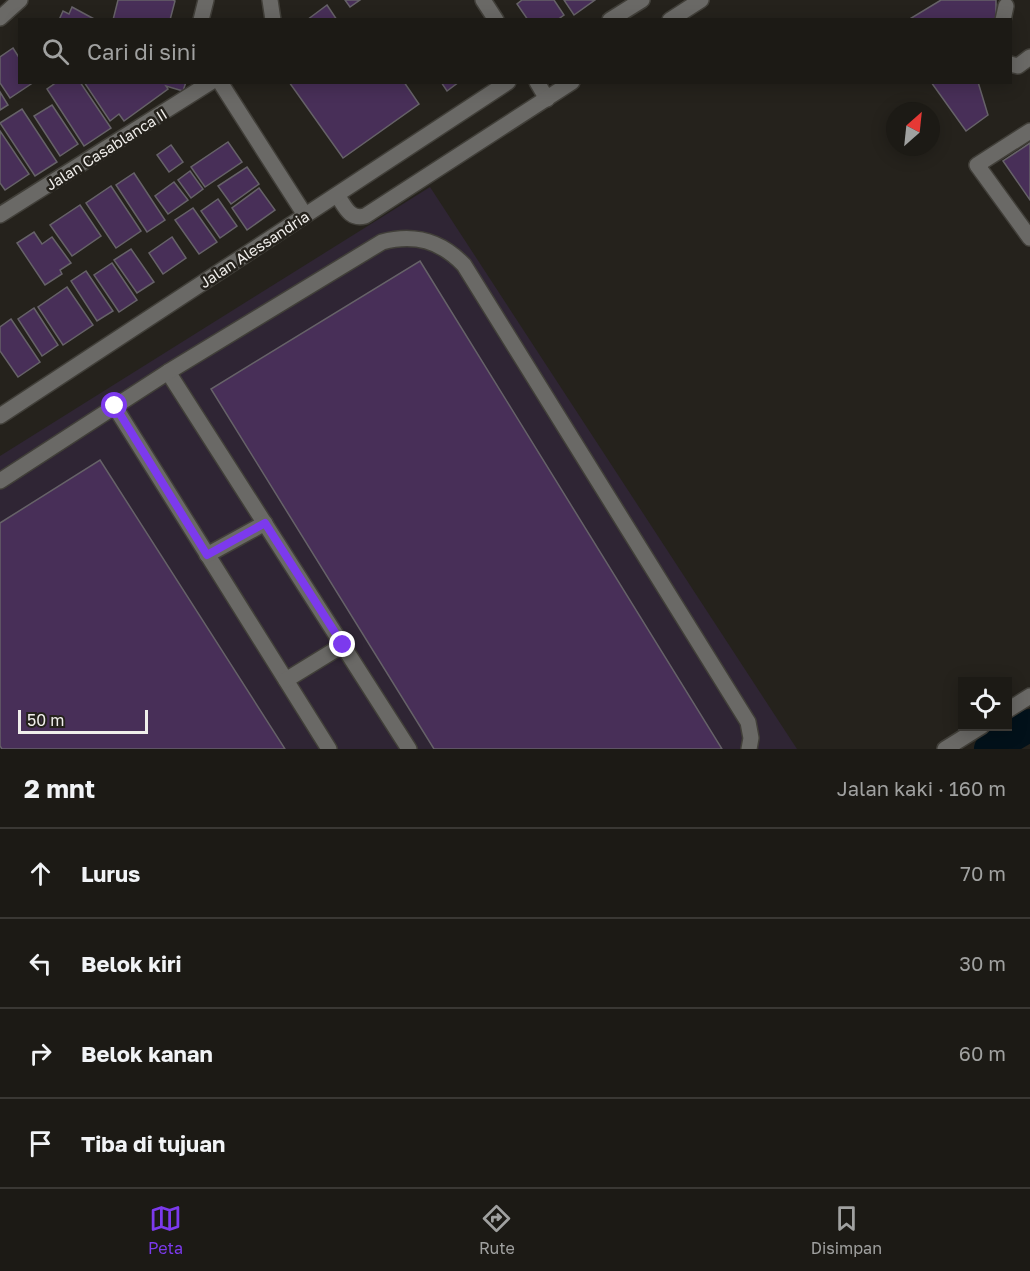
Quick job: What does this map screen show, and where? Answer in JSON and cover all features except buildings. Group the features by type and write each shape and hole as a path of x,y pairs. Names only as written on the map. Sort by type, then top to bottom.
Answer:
{"street":[{"path":"0,18 20,0"},
{"path":"202,18 206,0"},
{"path":"270,0 273,18"},
{"path":"483,0 495,18"},
{"path":"613,18 642,0"},
{"path":"673,18 700,0"},
{"path":"1012,64 1018,66 1030,57"},
{"name":"Jalan Casablanca II","path":"0,215 208,84"},
{"path":"221,84 305,215"},
{"name":"Jalan Alessandria","path":"0,416 505,84"},
{"path":"538,84 547,99"},
{"path":"337,195 350,214 365,216 569,84"},
{"path":"1030,130 977,165 1030,238"},
{"path":"0,482 168,372 382,242 399,237 419,238 437,243 464,265 748,722 752,738 749,749"},
{"path":"168,372 409,749"},
{"path":"115,406 329,749"},
{"path":"207,555 265,523"},
{"path":"286,680 343,645"},
{"path":"1012,707 1030,696"},
{"path":"945,749 974,731"}],"shaded area":[{"path":"430,187 797,749 0,749 0,456"}],"waterway":[{"path":"990,749 1030,725"}],"route":[{"path":"115,406 207,555 265,523 343,645"}]}
